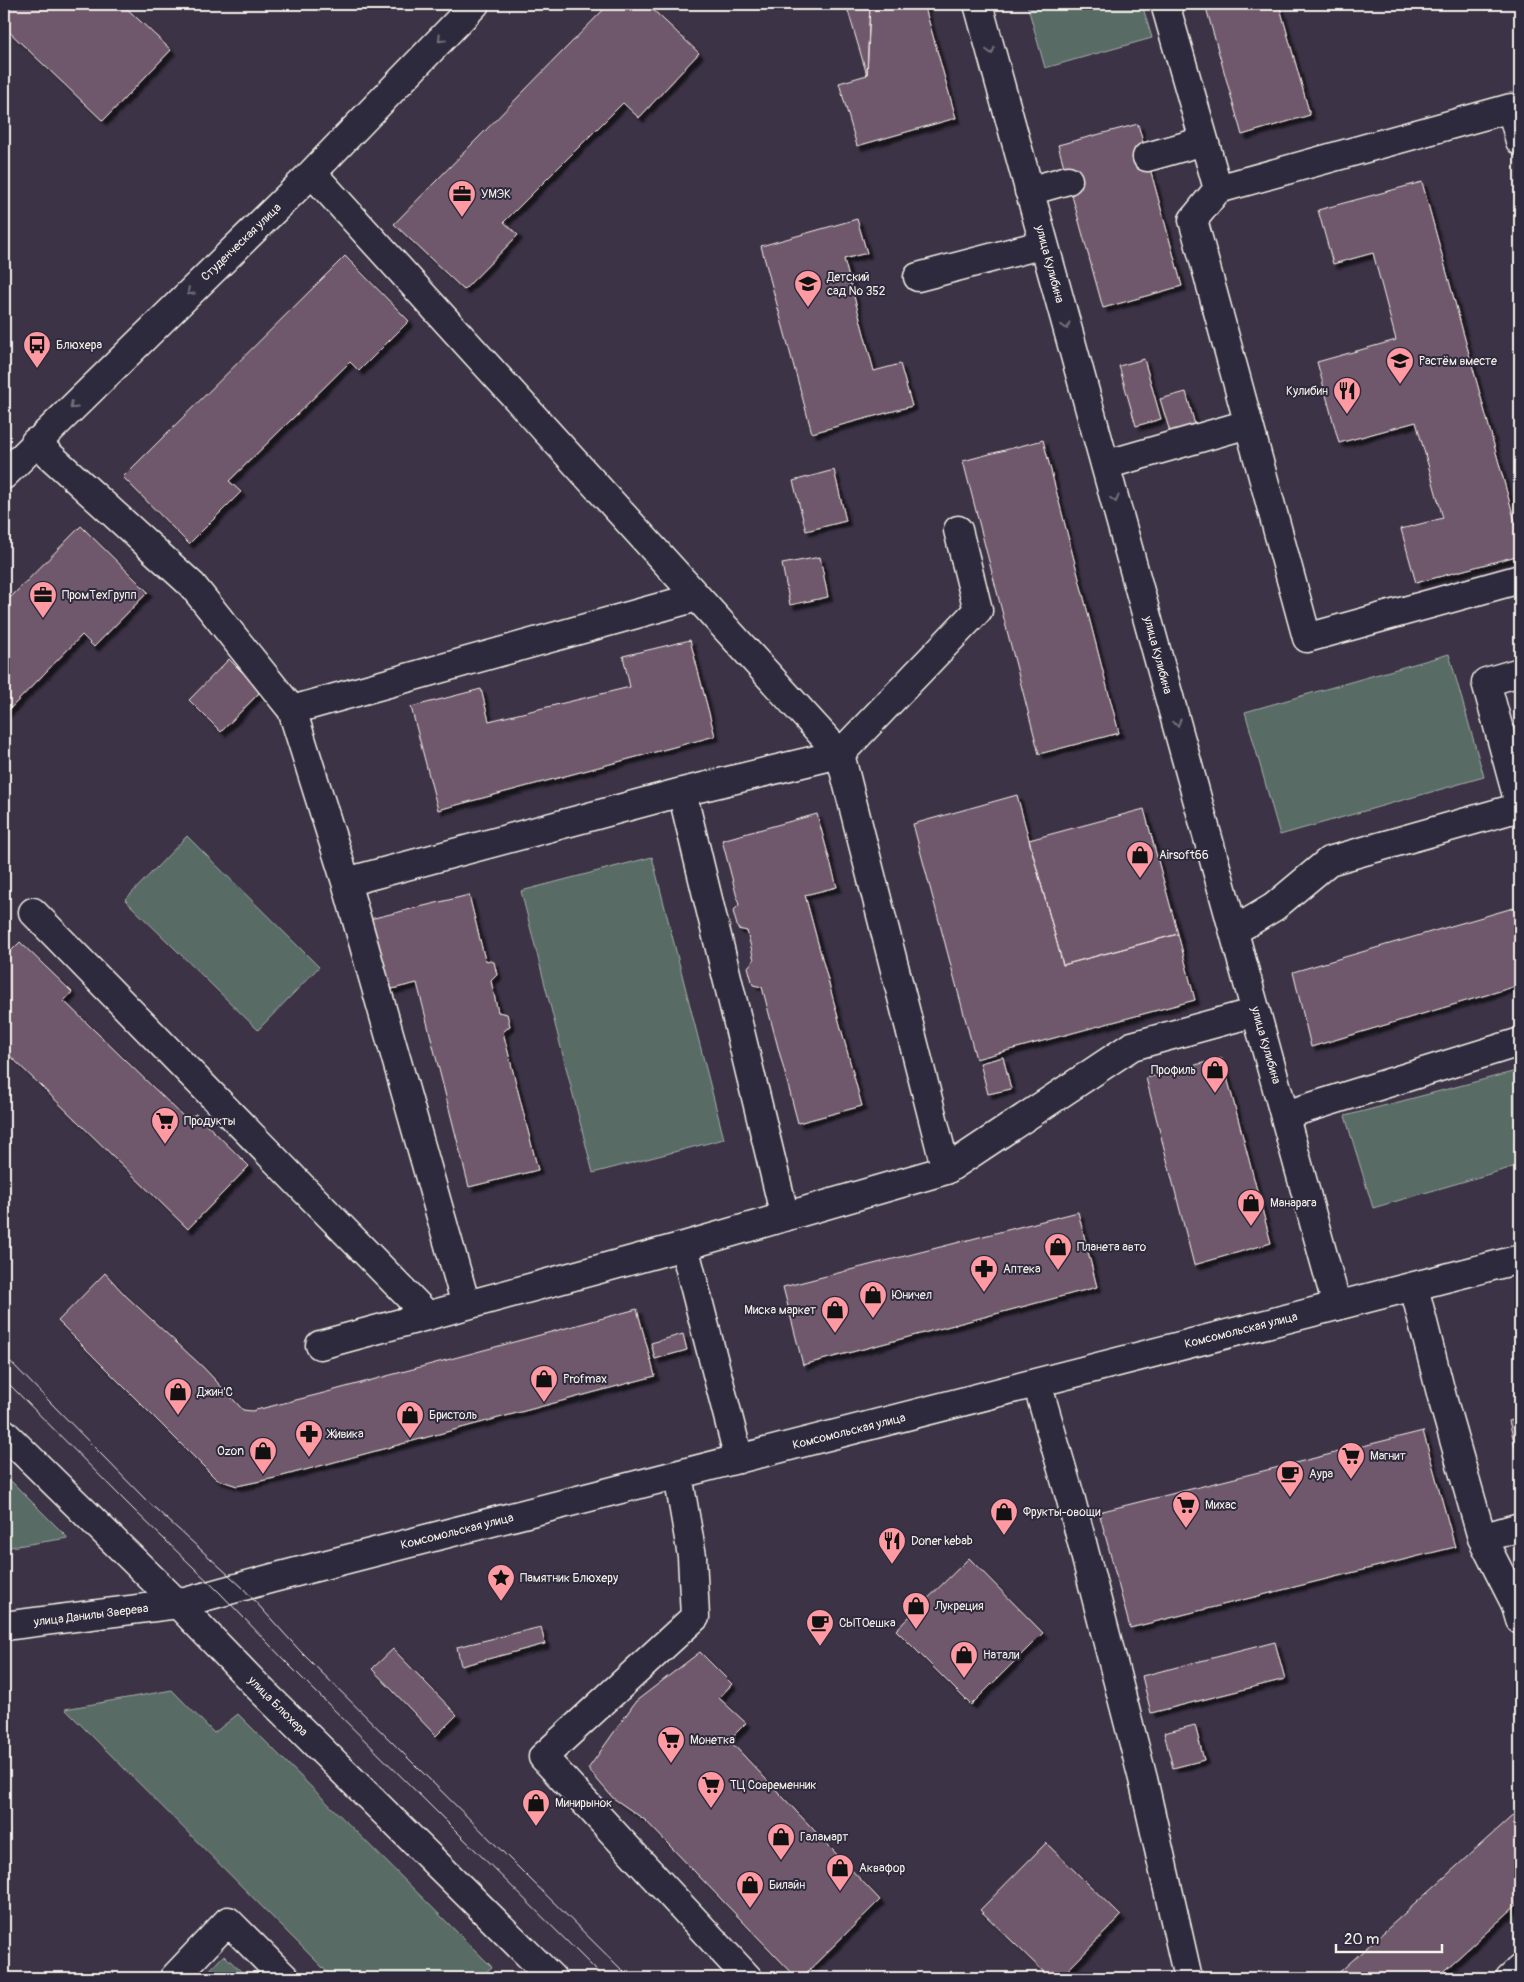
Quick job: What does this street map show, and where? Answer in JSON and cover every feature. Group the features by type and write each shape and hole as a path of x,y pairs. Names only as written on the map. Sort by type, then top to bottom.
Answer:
{"main road":[{"name":"Студенческая улица","path":"4,475 35,442 312,173 475,4"},
{"name":"улица Кулибина","path":"978,4 1337,1306"},
{"path":"1165,4 1218,189"},
{"path":"1520,141 1516,107 1218,189 1193,220 1307,638 1520,579"},
{"path":"1147,157 1204,141"},
{"path":"312,173 840,754 946,1170"},
{"path":"1030,191 1068,180"},
{"path":"918,276 1044,244"},
{"path":"1105,465 1248,424"},
{"path":"35,442 192,585 292,710 346,882 466,1305"},
{"path":"346,882 682,792 840,754 978,610 958,530"},
{"path":"292,710 697,597"},
{"path":"1234,931 1274,907 1329,861 1520,807 1486,682 1520,672"},
{"path":"682,792 785,1217"},
{"path":"33,912 428,1316"},
{"path":"320,1345 684,1246 946,1170 1132,1046 1256,1012"},
{"path":"1285,1115 1520,1042"},
{"path":"684,1246 738,1459"},
{"name":"Комсомольская улица","path":"178,1604 273,1578 1520,1260"},
{"path":"1414,1287 1443,1401 1482,1538 1515,1603 1520,1620"},
{"path":"1037,1383 1071,1500 1143,1779 1188,1978"},
{"name":"улица Блюхера","path":"4,1433 178,1604 544,1975"},
{"path":"678,1475 692,1556 695,1617 543,1757 748,1978"},
{"path":"1482,1538 1520,1528"},
{"name":"улица Данилы Зверева","path":"4,1626 178,1604"},
{"path":"174,1978 228,1921 285,1978"},
{"path":"1510,1978 1520,1969"}],"green space":[{"path":"1027,4 1142,4 1152,38 1045,68"},
{"path":"1449,654 1484,777 1280,835 1245,712"},
{"path":"187,836 319,967 258,1030 125,900"},
{"path":"652,857 724,1139 593,1173 521,891"},
{"path":"1520,1070 1520,1165 1373,1208 1345,1116"},
{"path":"4,1474 68,1538 4,1548"},
{"path":"172,1690 214,1733 238,1714 492,1967 479,1978 333,1978 65,1709"},
{"path":"224,1955 248,1978 202,1978"}],"building":[{"path":"4,4 122,4 171,50 103,121 4,27"},
{"path":"609,4 647,4 699,53 639,118 623,103 504,222 518,235 464,290 394,224"},
{"path":"846,4 870,4 867,75"},
{"path":"870,4 924,4 956,118 857,146 839,83 867,75"},
{"path":"1205,4 1279,4 1310,115 1242,135"},
{"path":"1138,124 1182,286 1103,308 1058,145"},
{"path":"1422,182 1520,540 1520,555 1416,583 1401,529 1443,518 1416,422 1339,443 1317,362 1396,340 1373,253 1333,264 1318,210"},
{"path":"857,219 867,253 844,259 874,371 900,364 912,406 812,433 761,246"},
{"path":"345,256 409,321 359,371 350,362 229,481 241,492 189,544 123,477"},
{"path":"1144,359 1161,419 1136,426 1119,366"},
{"path":"1186,392 1195,425 1170,432 1160,399"},
{"path":"1043,440 1119,733 1039,754 963,461"},
{"path":"834,470 846,521 806,531 793,481"},
{"path":"81,526 148,592 94,647 82,635 4,715 4,604"},
{"path":"820,557 828,597 790,605 782,564"},
{"path":"690,640 715,736 438,810 411,707 481,689 489,721 630,687 623,656"},
{"path":"229,659 261,691 221,732 189,700"},
{"path":"1017,795 1063,965 1178,934 1195,1000 976,1059 913,824"},
{"path":"1144,809 1178,934 1063,965 1029,840"},
{"path":"817,814 837,887 805,895 862,1106 798,1123 762,987 753,985 748,967 754,960 747,931 738,929 733,911 739,905 722,840"},
{"path":"469,895 485,960 494,962 497,975 491,981 498,1012 507,1014 510,1026 503,1032 538,1170 469,1187 417,983 388,990 370,919"},
{"path":"1520,906 1520,985 1311,1047 1293,972"},
{"path":"20,942 72,992 64,1001 186,1119 196,1114 249,1166 188,1229 4,1050 4,958"},
{"path":"1003,1057 1011,1089 988,1094 980,1063"},
{"path":"1222,1058 1271,1243 1194,1265 1146,1078"},
{"path":"1078,1212 1097,1287 803,1365 783,1287"},
{"path":"105,1273 126,1296 204,1368 243,1410 252,1411 316,1395 637,1309 655,1376 275,1478 237,1486 216,1479 58,1321"},
{"path":"683,1334 687,1350 655,1359 651,1343"},
{"path":"1520,1418 1520,1466 1509,1421"},
{"path":"1423,1431 1455,1547 1130,1628 1099,1512"},
{"path":"969,1558 1043,1633 971,1705 896,1630"},
{"path":"541,1627 545,1644 461,1666 457,1647"},
{"path":"1275,1642 1285,1679 1151,1713 1142,1676"},
{"path":"393,1649 457,1715 436,1736 372,1669"},
{"name":"ТЦ Современник","path":"700,1652 732,1684 719,1698 746,1723 729,1740 880,1900 801,1978 797,1978 645,1820 613,1798 588,1769 636,1701"},
{"path":"1195,1725 1204,1760 1173,1768 1164,1733"},
{"path":"1520,1809 1520,1902 1436,1978 1333,1978"},
{"path":"1046,1843 1121,1916 1060,1978 1050,1978 980,1910"}],"tram line":[{"path":"4,1355 146,1500 242,1587 302,1653 630,1978"},
{"path":"4,1379 604,1978"}],"place":[{"name":"УМЭК","path":"462,218"},
{"name":"Детский сад № 352","path":"808,308"},
{"name":"Блюхера","path":"37,369"},
{"name":"Растём вместе","path":"1400,385"},
{"name":"Кулибин","path":"1347,415"},
{"name":"ПромТехГрупп","path":"43,619"},
{"name":"Airsoft66","path":"1140,879"},
{"name":"Профиль","path":"1215,1094"},
{"name":"Продукты","path":"165,1145"},
{"name":"Манарага","path":"1251,1227"},
{"name":"Планета авто","path":"1058,1271"},
{"name":"Аптека","path":"984,1293"},
{"name":"Юничел","path":"873,1319"},
{"name":"Миска маркет","path":"835,1334"},
{"name":"Profmax","path":"544,1403"},
{"name":"Джин'С","path":"178,1416"},
{"name":"Бристоль","path":"410,1439"},
{"name":"Живика","path":"309,1458"},
{"name":"Ozon","path":"263,1475"},
{"name":"Магнит","path":"1351,1480"},
{"name":"Аура","path":"1290,1498"},
{"name":"Михас","path":"1186,1529"},
{"name":"Фрукты-овощи","path":"1004,1536"},
{"name":"Doner kebab","path":"892,1565"},
{"name":"Памятник Блюхеру","path":"501,1602"},
{"name":"Лукреция","path":"916,1630"},
{"name":"СЫТОешка","path":"820,1647"},
{"name":"Натали","path":"964,1679"},
{"name":"Монетка","path":"671,1764"},
{"name":"ТЦ Современник","path":"711,1809"},
{"name":"Минирынок","path":"536,1827"},
{"name":"Галамарт","path":"781,1861"},
{"name":"Аквафор","path":"840,1892"},
{"name":"Билайн","path":"750,1909"}]}
